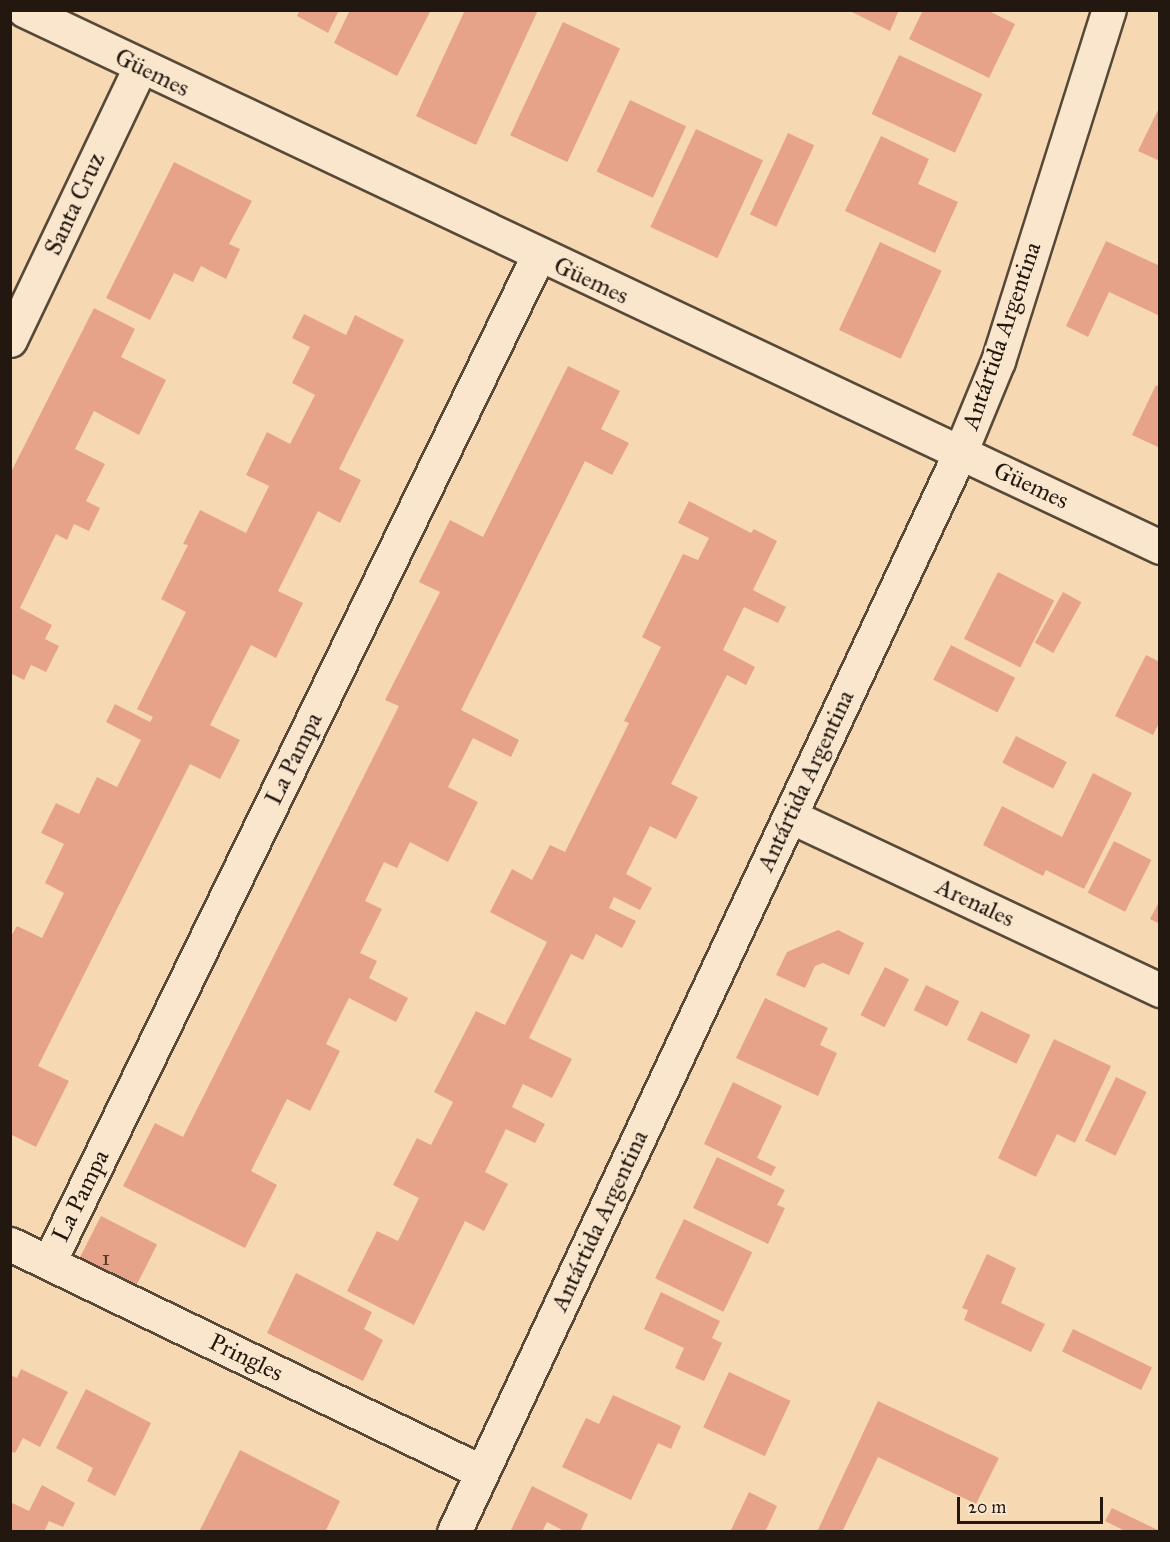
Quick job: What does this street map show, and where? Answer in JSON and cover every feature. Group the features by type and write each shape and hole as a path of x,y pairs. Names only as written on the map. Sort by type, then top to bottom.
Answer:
{"street":[{"name":"Güemes","path":"24,10 140,68 1160,548"},
{"name":"Antártida Argentina","path":"454,1532 960,453 998,361 1109,10"},
{"name":"Santa Cruz","path":"10,340 140,68"},
{"name":"La Pampa","path":"49,1262 538,256"},
{"name":"Arenales","path":"790,816 1160,990"},
{"name":"Pringles","path":"10,1244 482,1472"}],"building":[{"path":"300,10 339,10 328,33 297,16"},
{"path":"350,10 431,10 397,76 334,43"},
{"path":"465,10 538,10 476,145 416,116"},
{"path":"848,10 899,10 890,31"},
{"path":"923,10 987,10 1015,24 989,78 909,39"},
{"path":"563,22 620,49 567,162 510,135"},
{"path":"899,55 982,94 955,153 872,114"},
{"path":"630,100 686,126 653,198 597,172"},
{"path":"1160,106 1160,161 1138,151"},
{"path":"696,129 763,160 717,258 650,227"},
{"path":"788,133 814,145 776,227 750,215"},
{"path":"881,136 929,159 918,184 958,202 935,253 845,211"},
{"path":"174,162 252,201 229,244 240,249 226,279 201,266 193,282 174,273 150,320 106,298"},
{"path":"1106,241 1160,266 1160,316 1109,292 1088,337 1066,326"},
{"path":"880,242 942,271 901,359 839,330"},
{"path":"94,308 135,329 121,357 166,380 139,435 94,411 75,449 105,464 86,501 100,508 89,531 74,524 67,540 56,534 20,608 52,625 45,639 59,646 46,672 31,665 24,680 10,673 10,474"},
{"path":"304,314 346,335 355,315 404,340 339,469 361,480 340,523 318,511 278,591 303,603 276,658 251,645 210,725 240,740 220,779 190,764 38,1066 69,1081 36,1147 10,1134 10,938 17,926 42,938 64,893 45,883 64,844 41,833 56,803 79,814 97,777 117,787 141,740 106,722 115,704 150,722 153,717 137,709 186,612 161,599 188,545 183,544 200,510 246,533 269,486 246,475 267,432 290,444 315,395 292,383 310,347 292,338"},
{"path":"568,366 620,391 601,429 629,443 612,475 585,461 461,710 519,740 511,757 473,738 448,787 478,802 448,862 410,842 397,868 384,862 365,901 382,909 360,953 377,961 369,978 408,998 396,1022 349,998 326,1044 340,1051 310,1111 287,1099 251,1171 277,1185 245,1248 123,1186 155,1123 183,1137 399,706 385,700 440,592 419,582 450,520 483,537"},
{"path":"1156,385 1160,387 1160,448 1132,435"},
{"path":"689,501 751,533 754,529 777,541 753,590 786,607 778,623 744,607 723,650 755,667 746,685 727,675 671,784 698,797 676,839 650,826 626,874 652,888 640,910 614,897 609,908 636,921 622,948 596,934 583,960 571,954 529,1038 572,1059 552,1098 523,1084 512,1107 545,1124 535,1143 506,1129 485,1172 508,1184 484,1231 465,1221 414,1325 347,1291 377,1231 398,1241 419,1198 393,1185 417,1138 431,1145 453,1102 434,1092 476,1011 505,1025 547,942 490,912 512,869 532,880 550,845 565,852 629,723 624,721 661,647 642,637 683,554 698,560 709,538 678,523"},
{"path":"998,572 1054,601 1020,667 964,639"},
{"path":"1063,592 1081,602 1053,653 1035,643"},
{"path":"951,645 1015,678 997,712 933,680"},
{"path":"1146,655 1160,662 1160,721 1153,735 1115,716"},
{"path":"1016,736 1067,762 1053,789 1002,763"},
{"path":"1093,773 1132,793 1084,889 1046,870 1043,876 983,845 1002,806 1062,837"},
{"path":"1114,841 1151,860 1125,912 1088,893"},
{"path":"1160,900 1160,924 1150,919"},
{"path":"838,930 864,943 849,975 823,963 815,966 805,988 776,975 787,952"},
{"path":"885,967 909,979 885,1027 860,1015"},
{"path":"926,985 959,1001 947,1026 914,1010"},
{"path":"765,998 828,1028 820,1045 837,1053 818,1096 736,1058"},
{"path":"981,1011 1030,1035 1016,1064 967,1040"},
{"path":"1054,1039 1111,1066 1075,1143 1057,1134 1036,1177 998,1158"},
{"path":"1116,1077 1147,1092 1115,1156 1085,1141"},
{"path":"733,1082 782,1106 757,1158 776,1167 771,1176 704,1144"},
{"path":"717,1157 785,1190 777,1205 785,1208 768,1244 693,1208"},
{"path":"101,1216 157,1245 132,1294 76,1266"},
{"path":"684,1219 752,1252 723,1312 655,1278"},
{"path":"987,1254 1016,1268 1001,1303 1045,1324 1031,1352 964,1320 968,1310 962,1308"},
{"path":"296,1273 372,1312 364,1329 383,1340 363,1381 267,1333"},
{"path":"661,1292 720,1321 712,1338 722,1343 704,1381 675,1368 684,1348 644,1329"},
{"path":"1073,1329 1152,1368 1141,1390 1062,1351"},
{"path":"21,1369 68,1392 40,1447 23,1438 15,1453 10,1451 10,1375 17,1378"},
{"path":"729,1372 791,1401 765,1456 703,1427"},
{"path":"86,1389 151,1423 115,1496 87,1481 93,1468 56,1448"},
{"path":"613,1395 681,1426 671,1449 658,1443 631,1500 562,1467 586,1418 599,1424"},
{"path":"878,1401 999,1458 976,1504 878,1457 842,1532 817,1532"},
{"path":"240,1450 340,1501 325,1532 199,1532"},
{"path":"42,1485 75,1503 63,1527 49,1521 44,1532 10,1532 10,1502 29,1511"},
{"path":"532,1486 588,1514 580,1532 566,1532 547,1522 542,1532 510,1532"},
{"path":"749,1492 777,1506 765,1532 730,1532"},
{"path":"1112,1508 1160,1532 1127,1532 1105,1521"}]}
